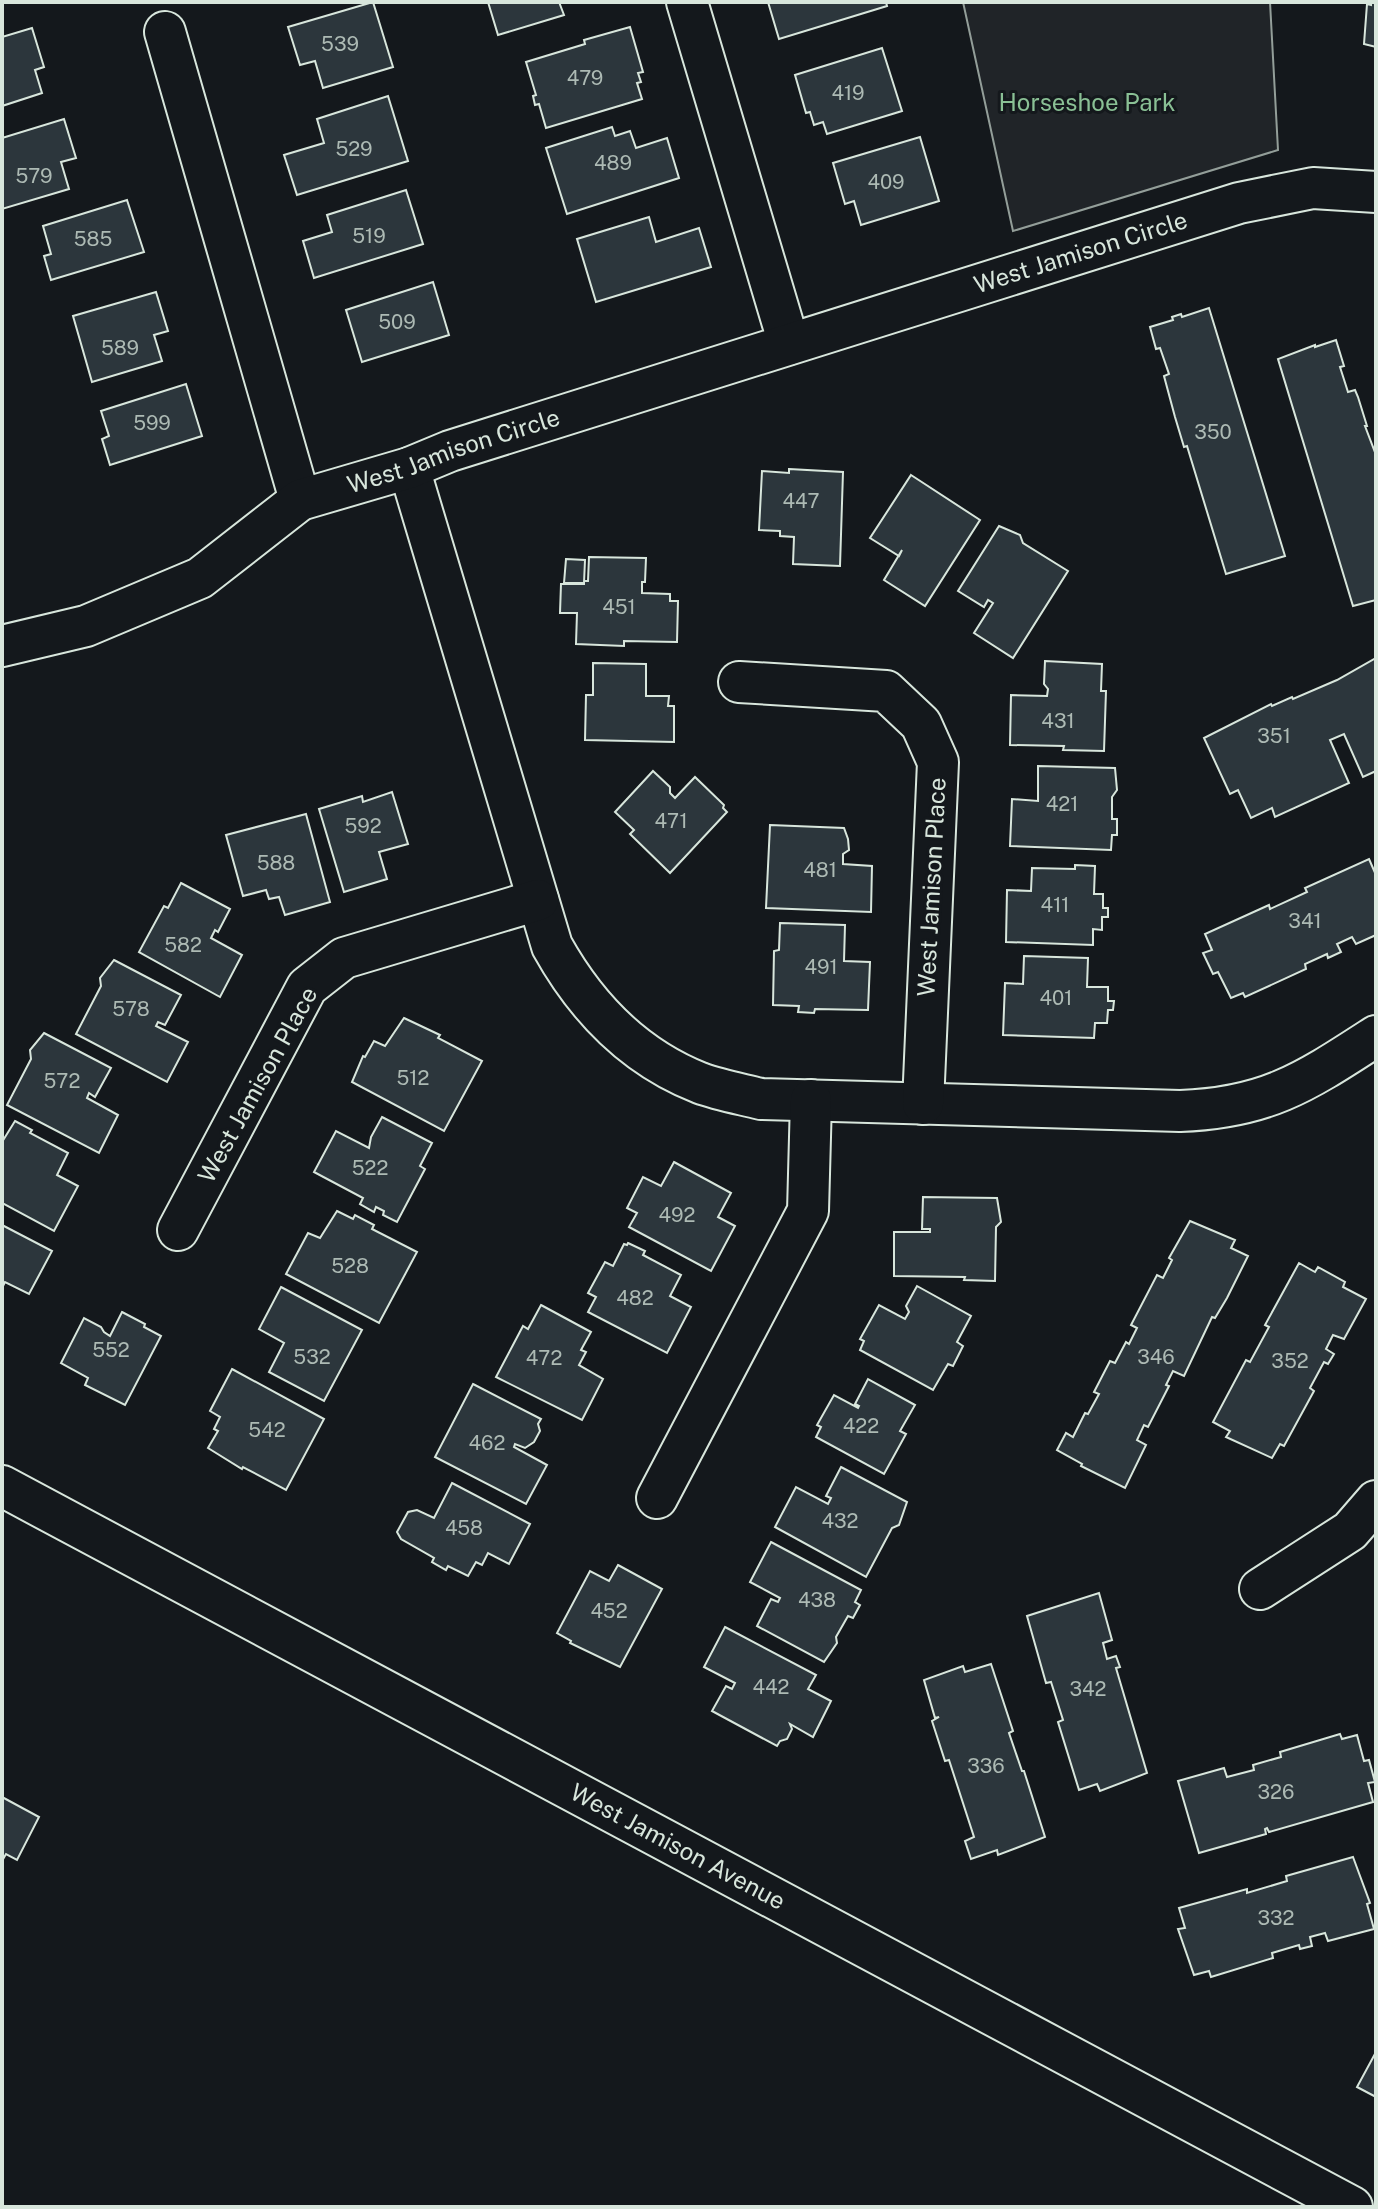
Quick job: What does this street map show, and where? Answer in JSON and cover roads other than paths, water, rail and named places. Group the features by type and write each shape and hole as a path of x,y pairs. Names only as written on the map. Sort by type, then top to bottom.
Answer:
{"street":[{"path":"687,2 789,344"},
{"path":"165,32 300,500"},
{"name":"West Jamison Circle","path":"2,646 86,626 200,578 300,500 1239,203 1313,188 1376,192"},
{"path":"409,468 552,946 568,975 606,1023 651,1058 701,1083 761,1099 1219,1110 1266,1098 1308,1080 1375,1039"},
{"name":"West Jamison Place","path":"739,682 886,691 921,724 938,762 923,1104"},
{"name":"West Jamison Place","path":"178,1230 307,987 344,958 538,900"},
{"path":"657,1498 808,1211 811,1100"},
{"name":"West Jamison Avenue","path":"2,1486 1352,2207"},
{"path":"1260,1589 1350,1531 1376,1501"}],"park label":[{"name":"Horseshoe Park","path":"1087,103"}]}
